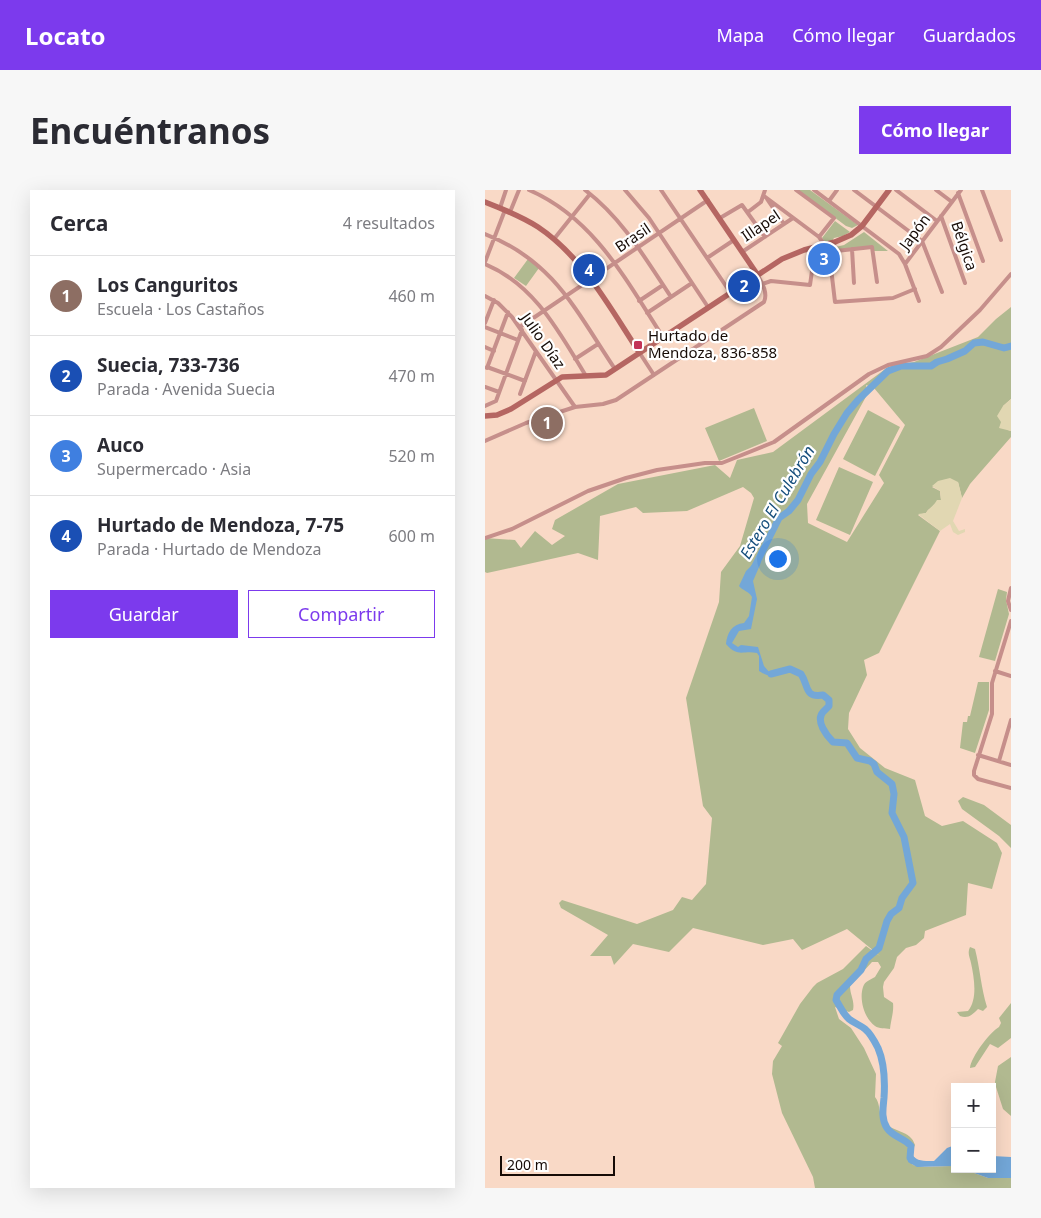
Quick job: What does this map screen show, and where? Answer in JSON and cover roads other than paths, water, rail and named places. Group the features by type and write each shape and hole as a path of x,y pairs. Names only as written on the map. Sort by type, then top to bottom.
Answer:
{"main road":[{"path":"701,190 757,274"},
{"path":"485,416 511,409 556,379 565,376 604,376 757,274 789,255 843,240 862,226 889,190"},
{"path":"485,202 528,221 554,239 575,258 639,352"}],"street":[{"path":"505,210 506,190"},
{"path":"519,190 505,210 485,263 517,282 529,292 544,311 586,376"},
{"path":"529,190 553,202 594,236 615,263 663,337"},
{"path":"585,190 616,219 671,297"},
{"path":"625,190 643,209 708,307"},
{"path":"661,190 730,292"},
{"path":"748,212 759,204 765,190"},
{"path":"796,190 834,218 819,237"},
{"path":"815,190 899,254 905,264 919,300"},
{"path":"829,201 837,190"},
{"path":"855,190 922,241 942,292"},
{"path":"896,190 937,221"},
{"path":"936,190 952,202"},
{"path":"982,190 1001,240"},
{"path":"959,192 983,260"},
{"name":"Japón","path":"905,264 959,192"},
{"path":"554,239 590,194"},
{"path":"764,196 819,237 824,244"},
{"path":"764,196 784,224"},
{"name":"Brasil","path":"521,329 544,311 708,200"},
{"path":"720,218 741,205 765,237"},
{"name":"Bélgica","path":"941,216 965,283"},
{"name":"Illapel","path":"742,252 793,218"},
{"path":"485,234 519,250 551,277 615,369"},
{"path":"707,258 734,240"},
{"path":"762,284 771,281 810,285 815,255 818,253 872,247 877,282"},
{"path":"852,249 854,283"},
{"path":"829,251 835,302 893,298 915,289"},
{"path":"485,441 526,423 575,407 603,404 616,400 763,303 765,297 757,274"},
{"path":"485,538 512,529 583,494 626,478 657,470 705,463 722,464 774,442 869,374 888,365 927,356 941,347 980,310 1011,274"},
{"path":"647,313 692,283"},
{"path":"639,301 663,285"},
{"name":"Julio Díaz","path":"485,296 494,300 508,312 575,407"},
{"path":"485,323 494,300"},
{"path":"508,312 486,367 525,381"},
{"path":"485,327 518,340"},
{"path":"485,406 496,401 521,329"},
{"path":"575,359 598,344"},
{"path":"485,347 494,350"},
{"path":"520,394 536,351"},
{"path":"639,352 654,375"},
{"path":"485,387 499,392"},
{"path":"1011,590 1008,601 1011,610"},
{"path":"1011,621 991,687 992,714 973,771 975,777 979,780 1011,788"},
{"path":"995,671 1011,676"},
{"path":"999,761 1011,720"},
{"path":"978,755 1011,765"}],"water":[{"path":"757,560 761,561 753,581 757,599 751,629 739,631 732,643 738,647 741,645 758,647 764,666 770,673 777,671 778,675 775,676 763,674 759,671 759,656 757,653 737,652 726,644 733,627 744,623 749,616 752,597 739,586 746,571"},
{"path":"951,1146 951,1166 917,1167 908,1162 911,1152 917,1159 934,1161"},
{"path":"996,1156 1011,1157 1011,1178 988,1178 974,1173 996,1173"}],"waterway":[{"name":"Estero El Culebrón","path":"754,568 779,518 789,511 798,500 847,413 888,371 901,366 931,366 965,351 974,343 983,342 1004,348 1011,346"},
{"name":"Estero El Culebrón","path":"771,674 790,669 801,674 810,693 813,695 823,695 829,700 829,706 823,712 820,720 825,732 833,742 847,743 857,758 870,761 874,764 877,772 892,784 894,794 892,813 904,837 913,883 902,898 899,908 891,914 887,921 879,948 866,959 861,970 837,995 836,1000 847,1017 869,1033 878,1048 884,1073 884,1121 889,1131 911,1146 910,1158 912,1160"}],"place":[{"name":"Auco","path":"824,259"},
{"name":"Hurtado de Mendoza, 7-75","path":"589,270"},
{"name":"Suecia, 733-736","path":"744,286"},
{"name":"Hurtado de Mendoza, 836-858","path":"638,345"},
{"name":"Los Canguritos","path":"547,423"}]}
